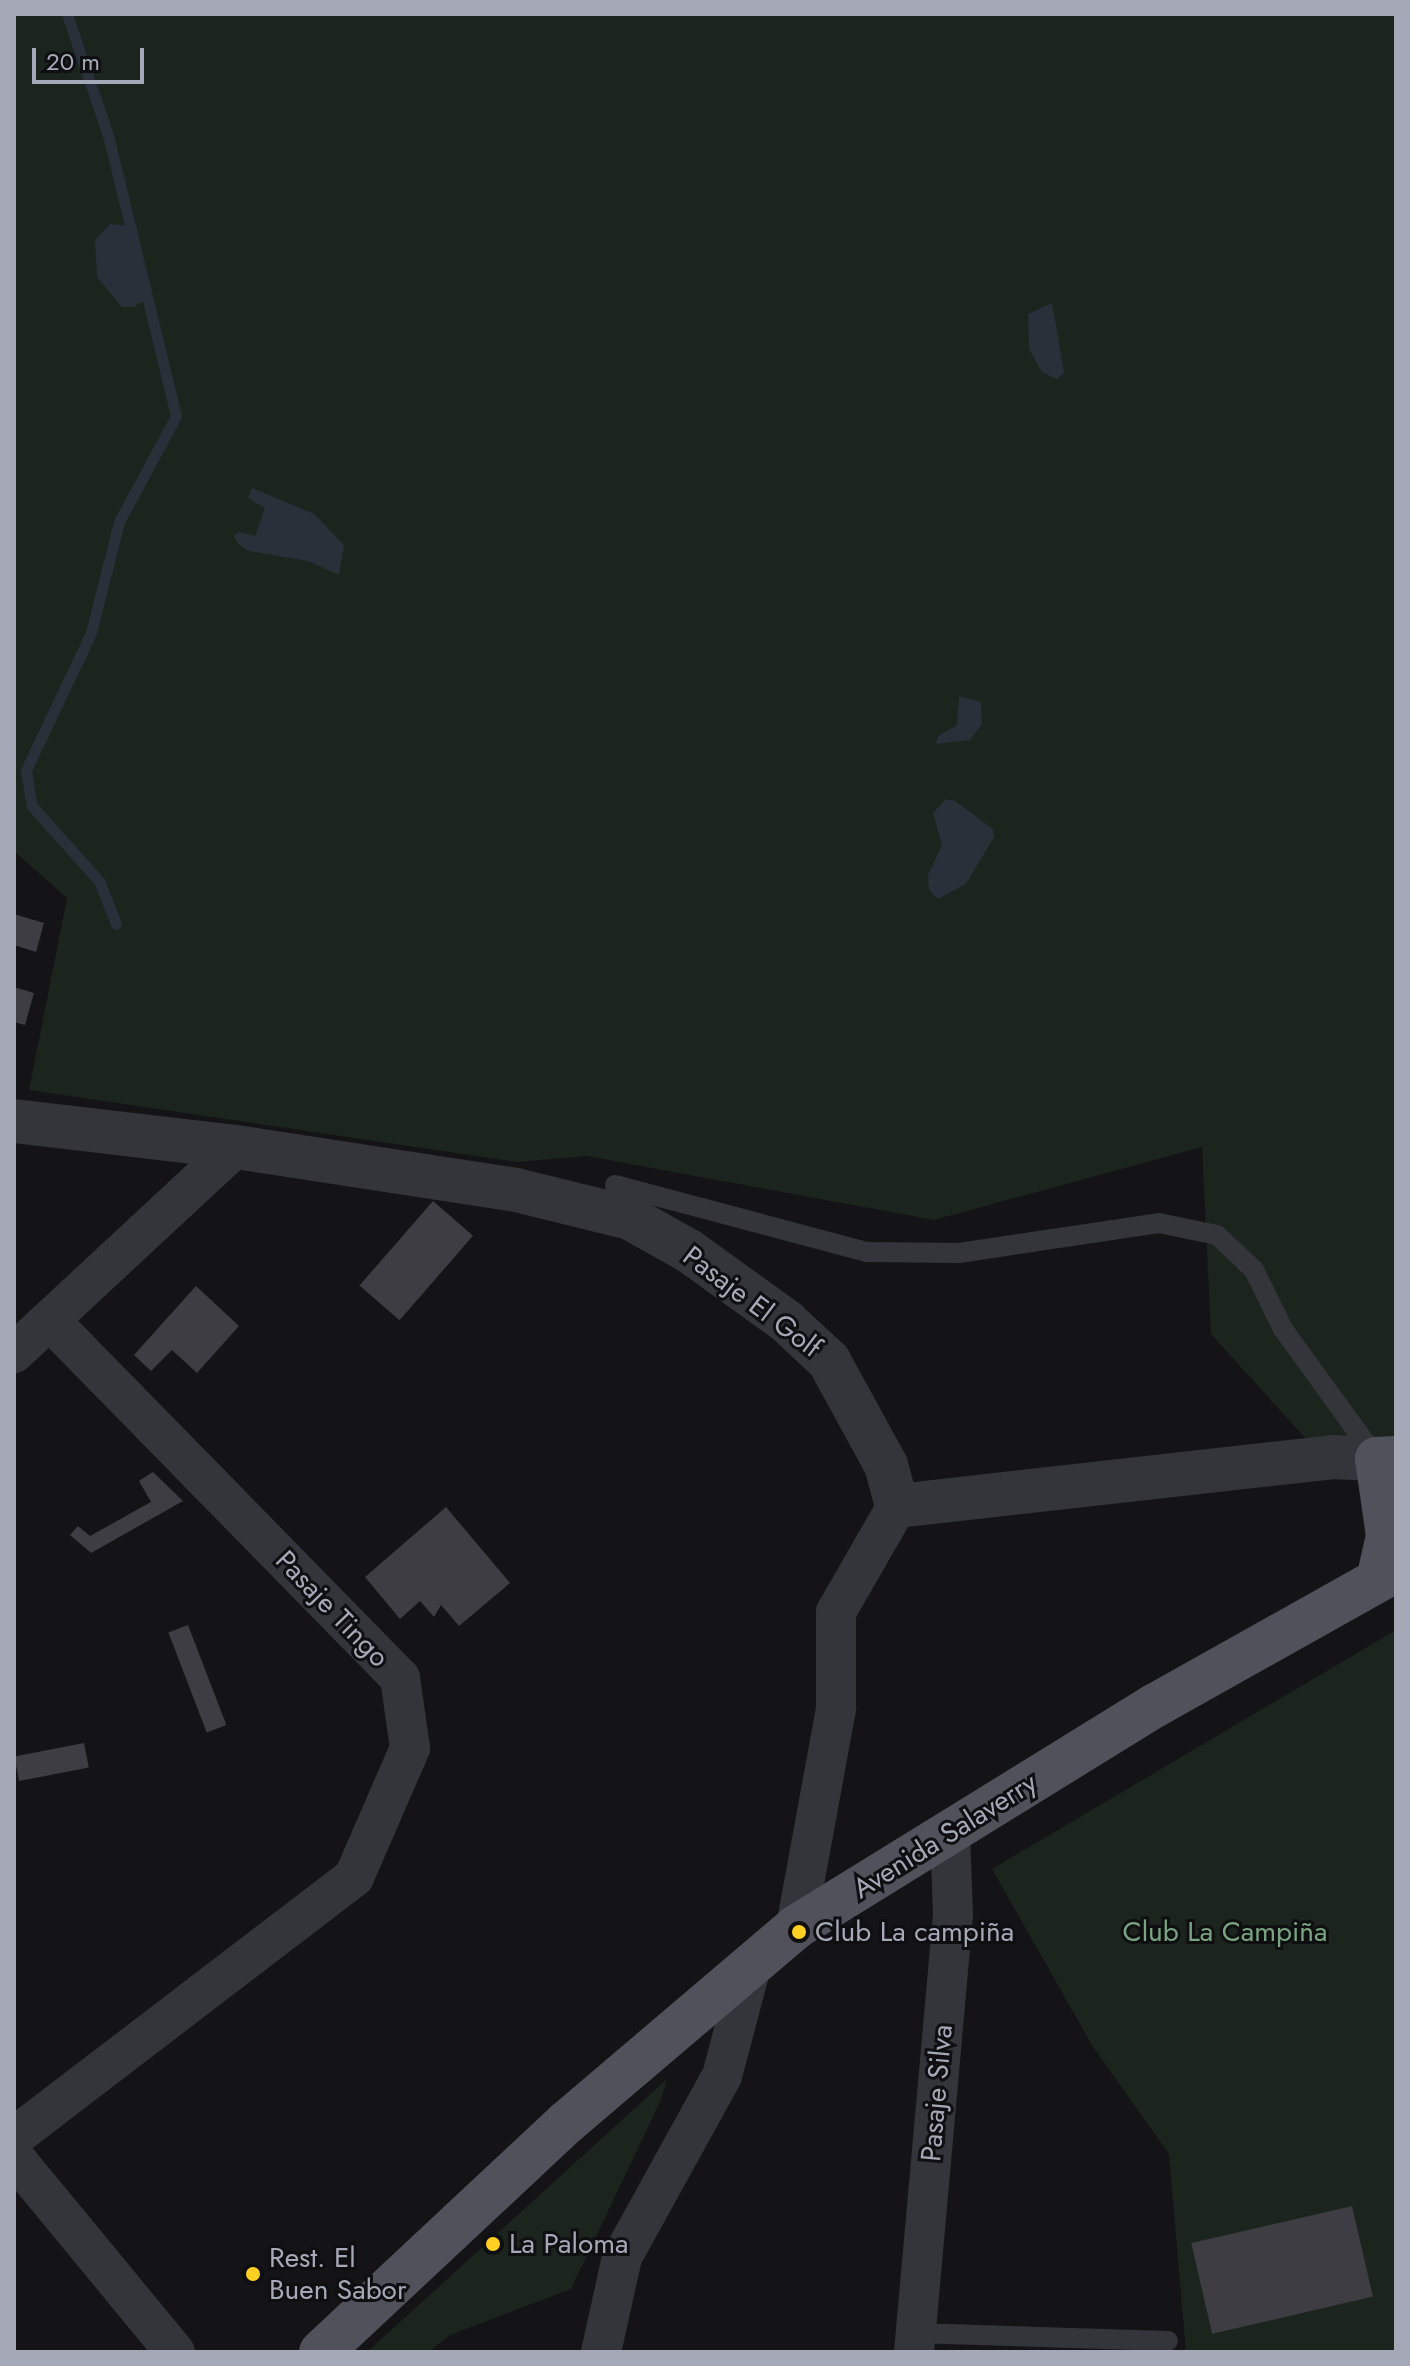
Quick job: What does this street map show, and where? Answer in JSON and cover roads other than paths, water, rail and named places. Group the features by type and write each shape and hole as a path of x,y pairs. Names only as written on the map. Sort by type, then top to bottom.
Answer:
{"main road":[{"path":"1387,1575 1390,1461"},
{"name":"Avenida Salaverry","path":"321,2352 567,2122 796,1927 1154,1706 1387,1575"}],"street":[{"name":"Pasaje El Golf","path":"14,1121 236,1147 516,1190 642,1225 689,1251 786,1321 829,1361 886,1465 897,1506"},
{"path":"14,1353 52,1323 236,1147"},
{"name":"Pasaje Tingo","path":"14,2137 354,1877 410,1748 400,1678 52,1323"},
{"path":"796,1927 836,1708 836,1612 897,1506 1331,1457 1390,1461"},
{"name":"Pasaje Silva","path":"914,2342 953,1914 950,1833"},
{"path":"601,2352 622,2257 722,2076 751,1966"},
{"path":"14,2157 175,2352"}],"lane":[{"path":"615,1185 866,1252 959,1253 1159,1223 1217,1235 1254,1270 1283,1329 1390,1461"},
{"path":"914,2342 1168,2341"}],"waterway":[{"path":"67,14 109,139 176,416 119,522 91,633 26,770 32,806 99,881 116,924"}],"place":[{"name":"Club La campiña","path":"799,1932"},
{"name":"La Paloma","path":"493,2244"},
{"name":"Rest. El Buen Sabor","path":"253,2274"}],"park label":[{"name":"Club La Campiña","path":"1225,1932"}]}
